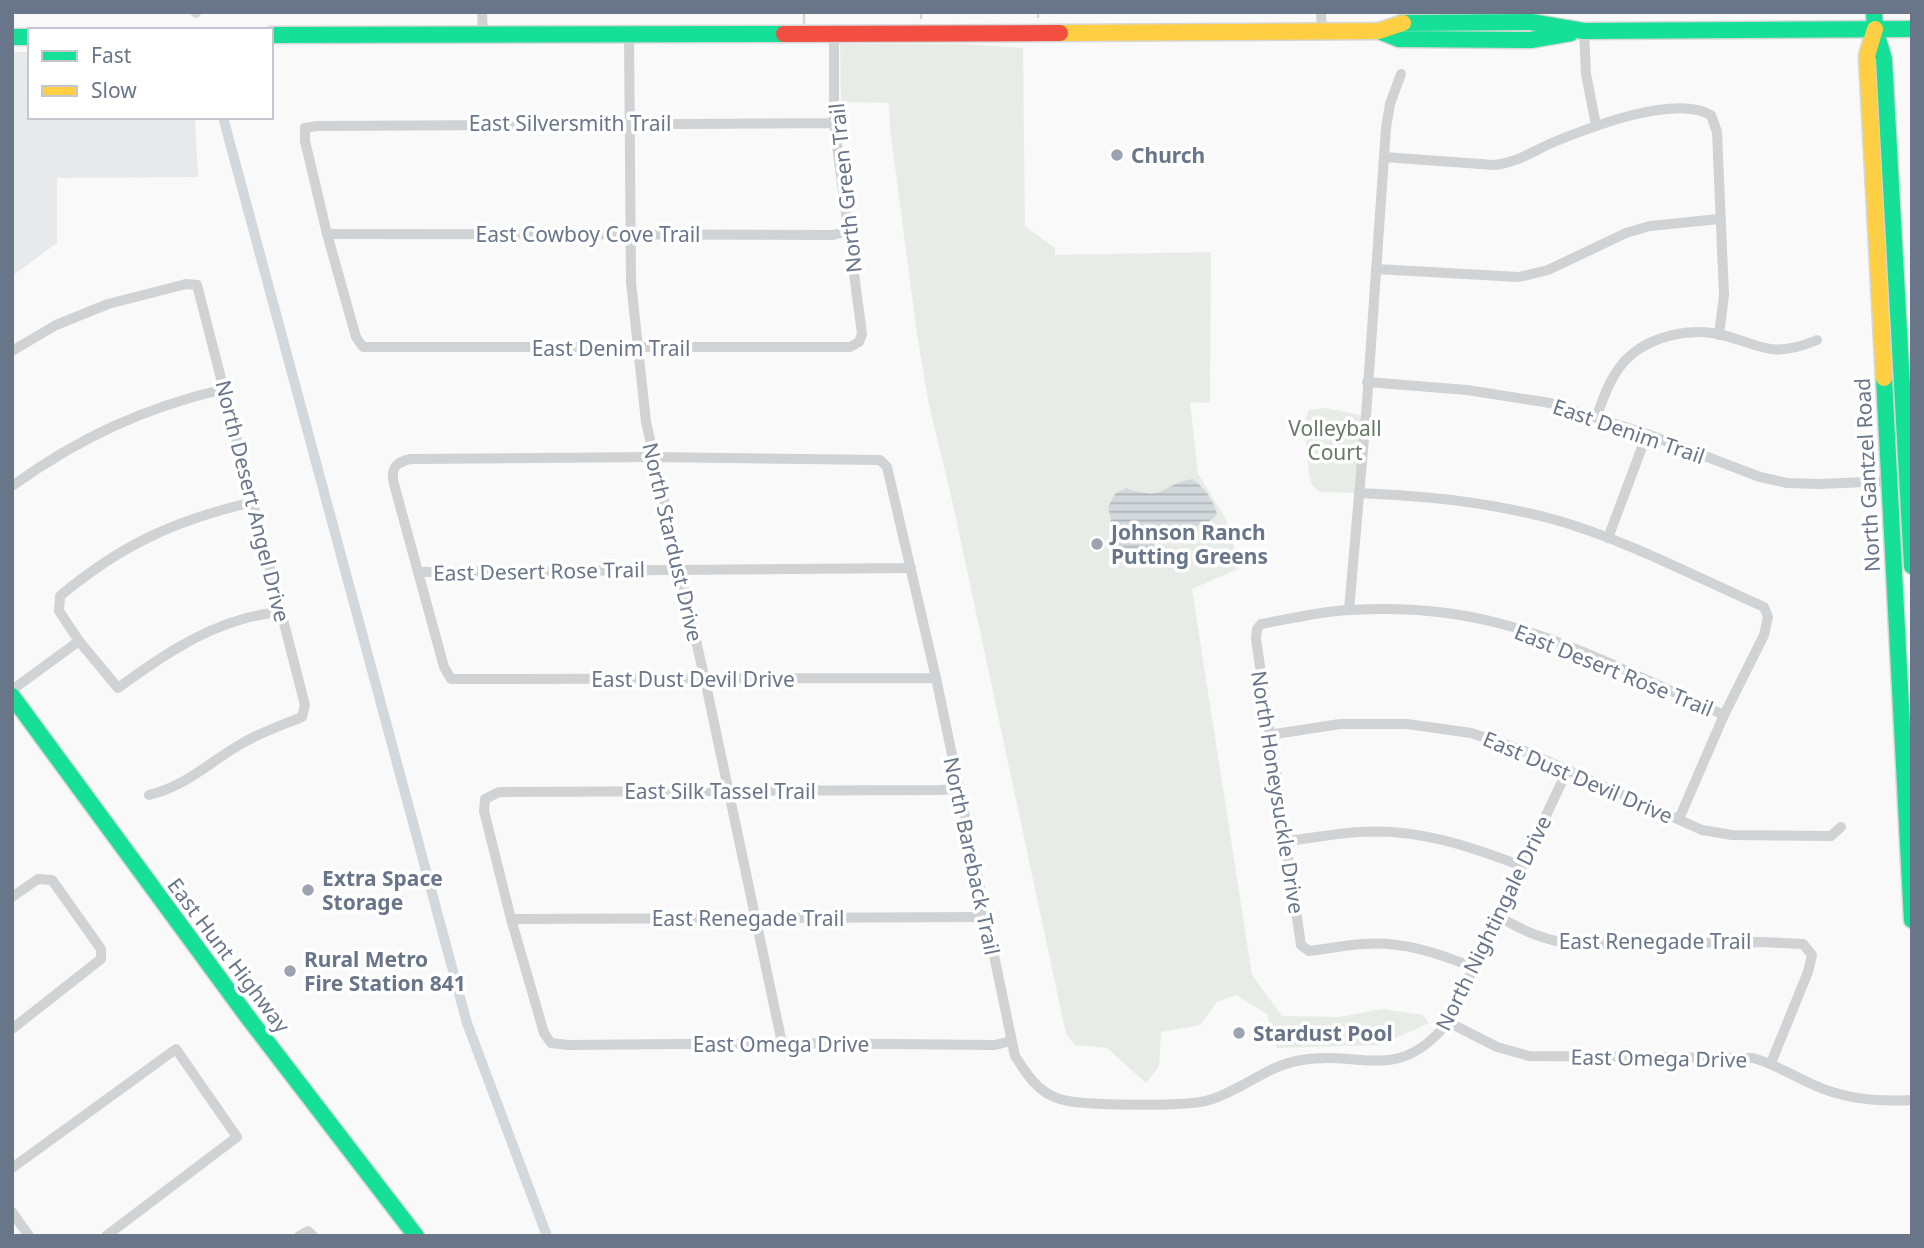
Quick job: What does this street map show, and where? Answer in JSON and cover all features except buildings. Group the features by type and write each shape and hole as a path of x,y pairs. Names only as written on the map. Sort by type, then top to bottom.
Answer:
{"main road":[{"path":"273,35 1322,32 1379,31 1403,23 1460,22 1531,22 1584,31 1874,21 1912,29"},
{"name":"North Gantzel Road","path":"1874,21 1885,60 1912,566"},
{"name":"North Gantzel Road","path":"1874,21 1867,56 1912,920"},
{"name":"East Hunt Highway","path":"12,696 247,1016 416,1236"}],"street":[{"path":"482,12 482,36"},
{"path":"1321,12 1322,32"},
{"path":"1584,31 1586,74 1596,125"},
{"name":"North Green Trail","path":"834,33 834,122 862,334 859,342"},
{"name":"North Stardust Drive","path":"629,34 632,296 646,422 705,680 782,1043"},
{"path":"1349,610 1384,157 1390,104 1401,74"},
{"path":"1384,157 1509,164 1596,125 1665,109 1704,111 1711,115 1717,132 1724,295 1719,335"},
{"name":"East Silversmith Trail","path":"327,234 305,141 305,128 317,125 834,122"},
{"path":"1376,269 1519,277 1548,270 1626,233 1650,226 1719,219"},
{"name":"East Cowboy Cove Trail","path":"327,234 833,234 848,231"},
{"name":"East Denim Trail","path":"327,234 356,337 363,347 850,347 859,342"},
{"name":"North Desert Angel Drive","path":"12,351 56,325 108,304 176,287 197,285 305,705 302,718 243,742 187,782 149,795"},
{"path":"1597,416 1612,379 1631,355 1662,338 1704,332 1772,351 1787,351 1817,340"},
{"name":"East Denim Trail","path":"1367,382 1428,386 1550,403 1597,416 1774,480 1819,484 1909,480"},
{"path":"12,486 91,435 138,414 224,389"},
{"path":"1608,538 1647,434"},
{"path":"419,572 392,474 394,466 399,462 411,459 652,457"},
{"name":"North Bareback Trail","path":"652,457 880,460 887,467 936,678 957,789 1015,1056 1029,1077 1043,1091 1060,1099 1125,1104 1200,1102"},
{"path":"1359,493 1477,502 1558,520 1608,538 1763,607 1768,617 1764,635 1724,715 1679,819"},
{"path":"253,502 209,512 157,531 114,555 60,596 59,611 79,641 118,688 150,664 198,638 242,619 281,611"},
{"name":"East Desert Rose Trail","path":"419,572 911,568"},
{"name":"East Dust Devil Drive","path":"419,572 444,667 451,679 936,678"},
{"name":"East Desert Rose Trail","path":"1257,629 1261,624 1349,610 1450,614 1497,623 1546,638 1724,715"},
{"name":"North Honeysuckle Drive","path":"1257,629 1256,639 1269,735 1301,945 1309,951 1363,944 1392,944 1433,951 1475,968"},
{"path":"12,690 79,641"},
{"name":"East Dust Devil Drive","path":"1269,735 1340,724 1441,727 1496,739 1702,830 1732,835 1831,836 1841,827"},
{"name":"North Nightingale Drive","path":"1200,1102 1229,1093 1280,1064 1308,1059 1378,1061 1408,1057 1434,1041 1448,1023 1568,769"},
{"name":"East Silk Tassel Trail","path":"511,919 484,811 485,799 499,792 957,789"},
{"path":"1285,841 1360,832 1391,832 1451,840 1522,866"},
{"path":"12,897 38,879 52,880 101,949 101,960 12,1029"},
{"name":"East Renegade Trail","path":"1498,916 1545,940 1573,944 1803,944 1812,955 1808,972 1771,1063"},
{"name":"East Renegade Trail","path":"511,919 985,917"},
{"name":"East Omega Drive","path":"511,919 544,1033 551,1043 995,1045 1011,1041"},
{"name":"East Omega Drive","path":"1448,1023 1497,1047 1529,1056 1735,1056 1771,1063 1816,1086 1843,1096 1875,1100 1912,1100"},
{"path":"12,1168 176,1049 237,1137 106,1236"},
{"path":"12,1212 29,1236"}],"shaded area":[{"path":"12,52 28,52 28,119 195,119 198,177 57,178 57,243 12,276"},
{"path":"1193,479 1208,494 1217,514 1202,524 1167,527 1158,531 1146,562 1135,565 1118,556 1109,544 1111,519 1108,507 1115,494 1126,488 1156,493"}],"green space":[{"name":"Johnson Ranch Putting Greens","path":"840,44 966,44 1023,48 1025,226 1055,248 1055,255 1211,252 1210,403 1190,402 1198,474 1226,519 1240,568 1192,589 1252,975 1282,1016 1339,1017 1382,1009 1423,1015 1429,1023 1380,1045 1277,1048 1267,1014 1236,995 1217,1002 1200,1025 1161,1032 1159,1067 1146,1083 1107,1048 1075,1045 1066,1034 952,500 928,400 917,334 889,103 841,102"},
{"name":"Volleyball Court","path":"1325,408 1366,416 1359,493 1320,492 1312,485 1305,421 1309,410"}],"waterway":[{"path":"804,12 804,23"},
{"path":"921,12 921,18"},
{"path":"1038,12 1038,17"},
{"path":"224,119 467,1023 547,1236"}],"traffic: fast":[{"path":"1874,12 1875,29 1884,59 1912,566"},
{"path":"1403,23 1531,22 1584,31 1912,29"},
{"path":"1379,31 1399,39 1531,40 1571,33"},
{"path":"273,35 784,34"},
{"path":"12,37 28,37"},
{"path":"1884,378 1912,920"},
{"path":"12,696 247,1016 416,1236"}],"traffic: slow":[{"path":"1060,33 1379,31 1403,23"},
{"path":"1875,29 1867,56 1884,378"}],"traffic: jam":[{"path":"784,34 1060,33"}],"place":[{"name":"Church","path":"1117,155"},
{"name":"Johnson Ranch Putting Greens","path":"1097,544"},
{"name":"Extra Space Storage","path":"308,890"},
{"name":"Rural Metro Fire Station 841","path":"290,971"},
{"name":"Stardust Pool","path":"1239,1033"}]}
